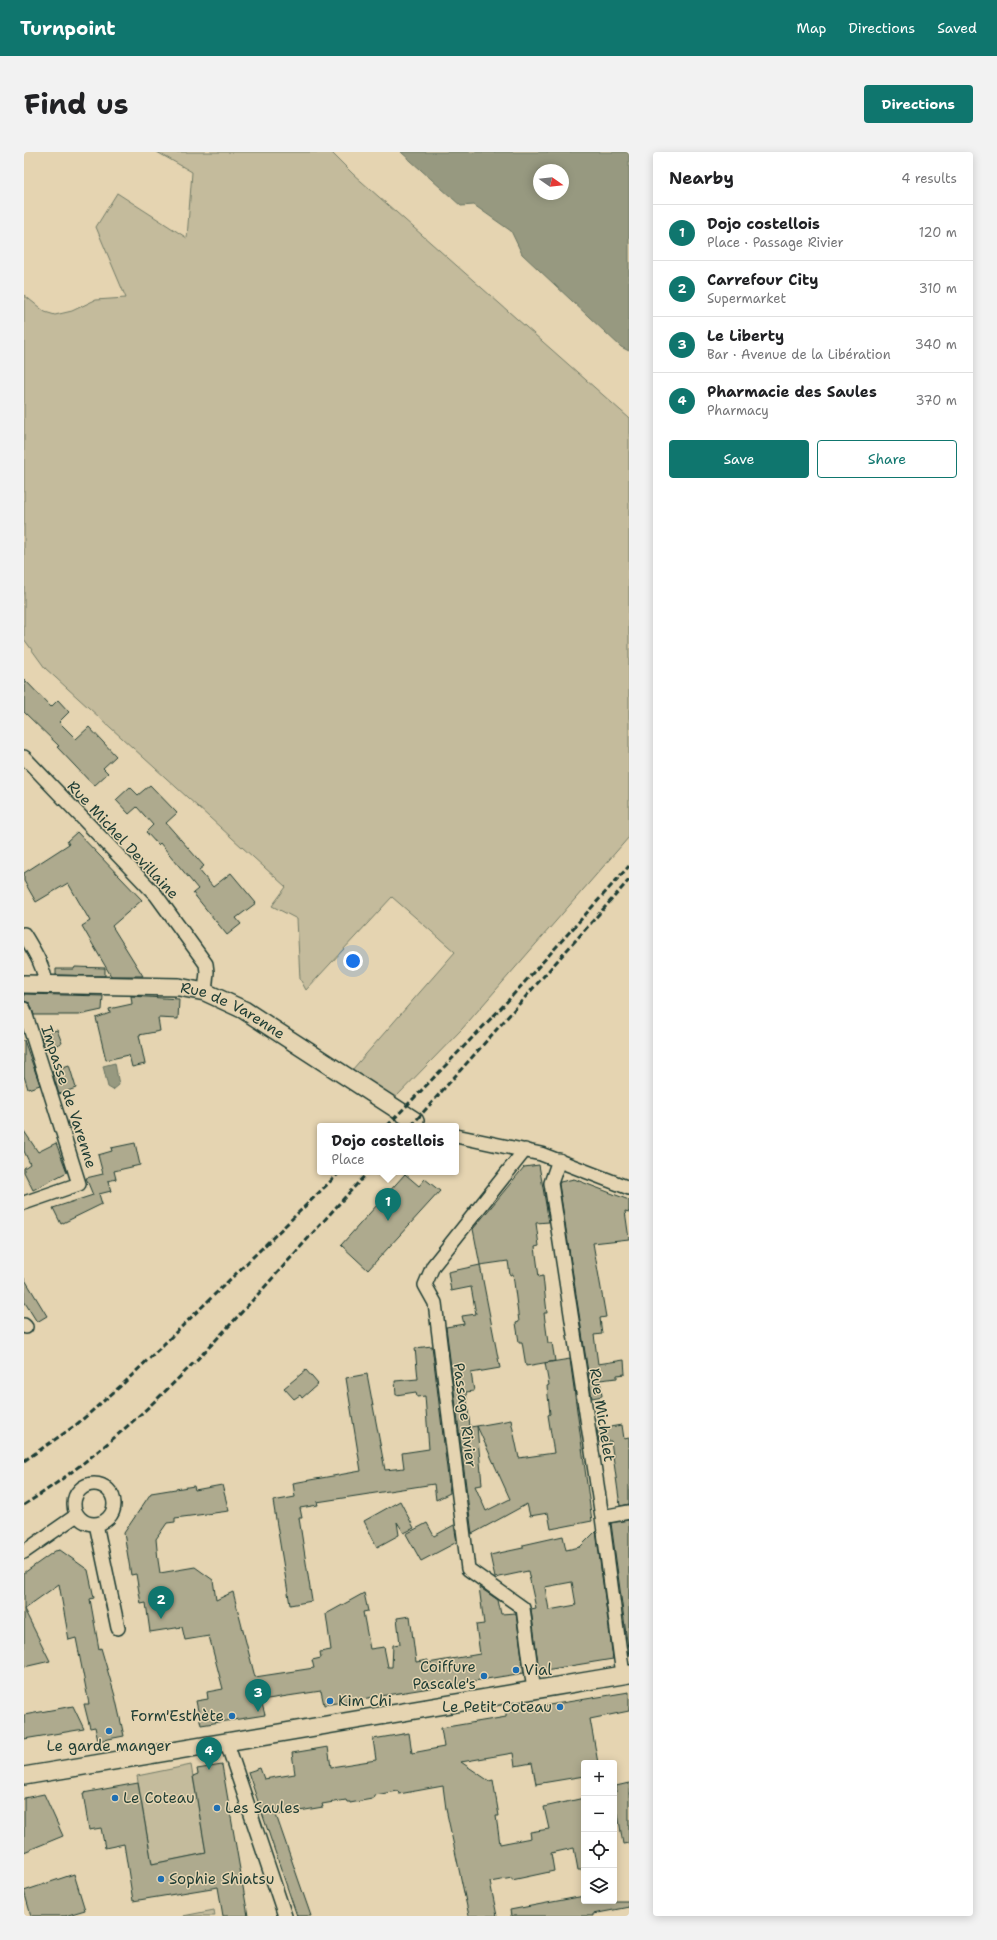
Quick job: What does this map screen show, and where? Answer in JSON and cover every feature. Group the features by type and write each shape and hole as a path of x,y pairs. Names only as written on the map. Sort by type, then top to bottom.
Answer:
{"street":[{"name":"Rue Michel Devillaine","path":"24,757 156,895 206,964 207,972 205,992"},
{"path":"24,934 41,964 45,974 46,985"},
{"name":"Rue de Varenne","path":"24,984 179,987 205,992 244,1010 419,1123"},
{"name":"Impasse de Varenne","path":"24,1009 79,1184 24,1203"},
{"path":"459,1137 542,1154 629,1188"},
{"name":"Passage Rivier","path":"525,1150 433,1266 425,1285 435,1303 468,1568 522,1608 534,1691"},
{"name":"Rue Michelet","path":"559,1160 551,1183 626,1675"},
{"path":"88,1484 103,1486 109,1491 114,1505 108,1518 103,1522 96,1524 85,1523 77,1515 74,1508 76,1493 88,1484"},
{"path":"602,1517 629,1512"},
{"path":"24,1552 77,1515"},
{"path":"96,1524 118,1628"},
{"path":"24,1776 626,1675"},
{"path":"227,1743 285,1916"}],"shaded area":[{"path":"157,152 331,152 353,174 629,418 629,837 462,1029 395,1098 352,1070 455,952 392,897 306,990 300,979 297,919 272,906 286,887 45,668 24,639 24,295 45,312 55,315 72,311 95,300 126,298 96,227 117,193 187,238 192,172"},
{"path":"401,152 629,152 629,351 621,347 522,254 511,231 474,205 461,206"},
{"path":"115,1063 119,1085 113,1090 108,1087 103,1066"},
{"path":"191,1765 206,1853 152,1864 137,1776"},
{"path":"214,1910 215,1916 183,1916"}],"building":[{"path":"24,679 51,707 58,700 69,712 59,722 76,739 89,727 116,756 103,768 108,773 94,786 57,747 59,746 24,712"},
{"path":"150,785 177,813 166,823 204,866 199,870 213,887 231,873 256,903 236,918 241,924 227,935 193,893 198,889 160,843 158,845 146,832 153,825 137,807 129,814 116,800 130,787 138,795"},
{"path":"77,832 142,900 112,926 143,976 111,976 82,926 90,921 68,883 36,902 24,881 24,873 69,844 67,841"},
{"path":"75,967 105,968 105,976 56,975 56,969 74,969"},
{"path":"24,994 103,996 102,1010 79,1015 34,1015 30,1003 24,1001"},
{"path":"131,996 179,999 178,1019 158,1018 160,1031 139,1035 145,1064 132,1067 129,1055 106,1060 96,1018 110,1013 109,1009 132,1004"},
{"path":"57,1030 62,1043 45,1049 41,1035"},
{"path":"24,1040 40,1085 28,1089 24,1076"},
{"path":"69,1065 76,1088 59,1094 52,1071"},
{"path":"24,1131 38,1152 56,1143 67,1172 33,1190 24,1172 24,1168 30,1164 24,1151"},
{"path":"135,1143 140,1165 114,1171 116,1179 108,1181 111,1191 99,1194 102,1204 61,1224 53,1208 93,1195 86,1178 103,1174 98,1155 112,1151 111,1148"},
{"path":"539,1165 549,1222 536,1223 539,1246 535,1247 539,1277 543,1276 547,1313 544,1313 548,1343 552,1343 555,1361 526,1366 522,1342 519,1342 516,1323 519,1322 513,1274 510,1275 508,1261 480,1265 473,1229 524,1167"},
{"path":"404,1175 406,1175 419,1186 425,1179 440,1191 368,1270 341,1245"},
{"path":"574,1179 629,1200 629,1212 625,1211 629,1239 593,1243 606,1317 600,1318 602,1334 594,1335 598,1364 624,1360 625,1374 617,1375 617,1378 600,1380 602,1396 592,1398 559,1184 560,1182"},
{"path":"480,1265 500,1368 471,1373 474,1391 466,1392 470,1427 511,1420 519,1458 554,1453 548,1415 550,1414 547,1386 549,1385 545,1363 570,1359 592,1521 551,1529 548,1513 530,1516 527,1504 472,1534 446,1327 464,1324 462,1316 476,1314 471,1287 451,1291 448,1272","holes":["477,1426 510,1499 486,1511 475,1486 482,1485"]},
{"path":"24,1278 47,1316 37,1322 24,1301"},
{"path":"432,1346 450,1493 436,1500 434,1484 317,1502 318,1505 300,1508 302,1518 299,1518 312,1601 290,1605 273,1501 295,1497 293,1483 361,1471 346,1378 367,1374 385,1470 404,1468 402,1453 429,1449 425,1396 417,1397 416,1392 396,1395 395,1381 418,1379 415,1348"},
{"path":"306,1370 318,1384 302,1398 300,1395 294,1399 284,1388"},
{"path":"622,1425 624,1439 629,1438 629,1504 620,1506 611,1441 599,1442 597,1429"},
{"path":"222,1485 229,1511 175,1518 175,1522 167,1523 156,1539 160,1573 195,1567 213,1580 216,1600 233,1592 255,1677 314,1668 312,1660 321,1658 320,1652 331,1650 326,1614 364,1593 368,1611 363,1612 370,1649 384,1647 388,1667 392,1667 393,1645 400,1644 397,1618 410,1616 416,1662 428,1660 428,1663 480,1654 476,1625 484,1624 479,1587 498,1600 501,1614 516,1613 524,1673 324,1705 321,1691 261,1700 265,1715 201,1725 196,1701 208,1699 207,1692 223,1689 209,1636 185,1640 182,1627 150,1632 146,1603 141,1604 136,1574 131,1575 124,1533 151,1493 194,1486 195,1490"},
{"path":"400,1501 414,1528 404,1533 397,1522 399,1535 377,1547 364,1521"},
{"path":"629,1520 629,1656 611,1523"},
{"path":"427,1523 434,1536 454,1525 457,1542 421,1561 406,1534"},
{"path":"596,1531 613,1659 539,1671 531,1609 536,1608 528,1571 495,1578 490,1555 523,1548 523,1545 563,1536 566,1550 580,1547","holes":["572,1582 576,1605 549,1610 545,1587"]},
{"path":"60,1550 88,1570 94,1598 90,1599 99,1649 101,1648 115,1696 124,1736 98,1741 95,1727 90,1728 84,1704 89,1704 76,1638 69,1640 59,1584 24,1609 24,1573 55,1551"},
{"path":"24,1609 50,1661 24,1667"},
{"path":"629,1692 629,1711 590,1719 597,1760 581,1760 581,1776 536,1784 532,1763 515,1766 513,1753 461,1762 489,1781 493,1780 499,1816 496,1816 500,1844 531,1838 530,1832 549,1829 544,1807 581,1799 581,1870 578,1870 574,1848 551,1853 554,1871 512,1880 512,1878 490,1882 497,1916 469,1916 446,1809 443,1786 399,1794 398,1791 375,1795 372,1799 350,1803 346,1800 322,1804 323,1807 276,1815 311,1916 297,1916 248,1772 260,1768 264,1779 295,1774 292,1753 328,1747 331,1767 376,1760 373,1739 409,1733 412,1753 444,1747 441,1728 506,1717 506,1712"},
{"path":"73,1706 84,1729 24,1739 24,1715"},
{"name":"Les Saules","path":"222,1765 248,1916 223,1916 218,1887 133,1901 124,1844 105,1848 101,1828 89,1830 83,1793 138,1783 152,1864 206,1853 193,1776 198,1774 197,1769"},
{"path":"629,1783 629,1843 623,1844 617,1814 617,1786"},
{"path":"44,1794 63,1836 24,1852 24,1798"},
{"path":"74,1874 85,1910 65,1916 31,1916 24,1891"},
{"path":"581,1897 581,1904 617,1904 617,1901 629,1901 629,1907 593,1914 593,1916 511,1916 510,1910"}],"railway":[{"path":"390,1123 504,1005 629,866"},
{"path":"414,1123 629,880"},
{"path":"24,1461 76,1425 123,1384 337,1175"},
{"path":"24,1505 73,1471 120,1433 164,1393 247,1306 365,1175"}],"place":[{"name":"Dojo costellois","path":"388,1221"},
{"name":"Carrefour City","path":"161,1619"},
{"name":"Vial","path":"516,1670"},
{"name":"Coiffure Pascale's","path":"484,1676"},
{"name":"Kim Chi","path":"330,1701"},
{"name":"Le Petit Coteau","path":"560,1707"},
{"name":"Le Liberty","path":"258,1712"},
{"name":"Form'Esthète","path":"232,1716"},
{"name":"Le garde manger","path":"109,1731"},
{"name":"Pharmacie des Saules","path":"209,1770"},
{"name":"Le Coteau","path":"115,1798"},
{"name":"Les Saules","path":"217,1808"},
{"name":"Sophie Shiatsu","path":"161,1879"}]}
